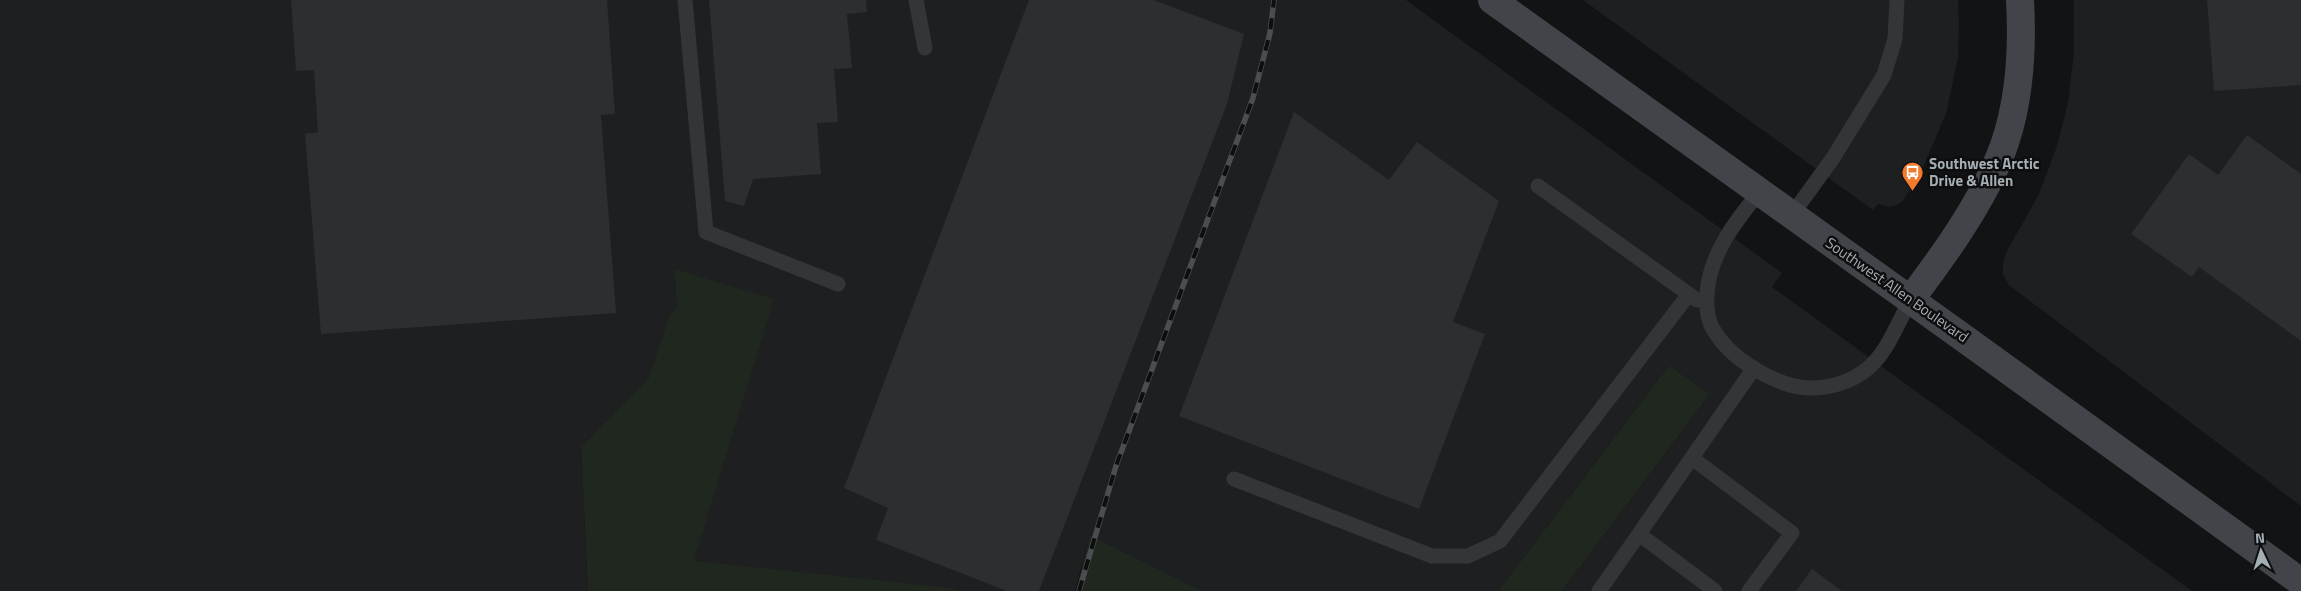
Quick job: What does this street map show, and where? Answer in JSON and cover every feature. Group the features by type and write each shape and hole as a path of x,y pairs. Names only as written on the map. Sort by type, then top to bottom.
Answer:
{"main road":[{"name":"Southwest Allen Boulevard","path":"1492,0 2301,582"},
{"path":"1910,299 1949,249 1998,160 2010,122 2020,66 2020,0"}],"lane":[{"path":"685,0 706,232 838,284"},
{"path":"916,0 925,48"},
{"path":"1791,216 1833,158 1884,75 1895,39 1897,0"},
{"path":"1538,186 1707,308"},
{"path":"1759,193 1738,217 1718,254 1706,295 1707,308 1713,330 1722,343 1734,354 1754,368 1786,384 1810,388 1833,386 1853,378 1868,368 1882,352 1910,299"},
{"path":"1234,480 1432,556 1468,556 1500,541 1689,294"},
{"path":"1599,591 1754,368"},
{"path":"1692,458 1792,533 1750,591"},
{"path":"1639,534 1715,591"}],"shaded area":[{"path":"0,0 1406,0 1782,273 1772,287 2192,591 1562,591 1710,394 1669,365 1498,591 1203,591 1090,535 1075,591 697,591 669,316 648,379 581,447 588,591 0,591"},
{"path":"1583,0 1958,0 1958,58 1946,114 1920,174 1902,202 1889,207 1878,204 1873,210"},
{"path":"2074,0 2301,0 2301,506 2009,285 2003,274 2006,253 2039,194 2057,146 2068,103 2074,53"},
{"path":"675,269 774,299 695,561 951,588 962,591 588,591 581,447 648,379 669,316 677,308"},
{"path":"1669,365 1710,394 1562,591 1498,591"},
{"path":"1090,535 1203,591 1076,591"}],"building":[{"path":"291,0 607,0 615,114 601,115 616,313 321,334 305,134 318,132 314,70 296,71"},
{"path":"709,0 866,0 867,12 847,14 852,68 834,69 838,122 817,123 821,174 753,179 744,206 725,201"},
{"path":"1029,0 1154,0 1244,34 1227,104 1039,591 1007,591 876,540 888,508 844,488"},
{"path":"2207,0 2301,0 2301,85 2214,91"},
{"path":"1294,112 1389,180 1417,142 1499,201 1453,322 1485,334 1419,509 1179,416"},
{"path":"2247,135 2301,174 2301,341 2199,267 2192,277 2131,234 2189,154 2218,175"},
{"path":"1812,569 1842,591 1796,591"}],"railway":[{"path":"1079,591 1116,466 1253,98 1270,33 1274,0"}],"place":[{"name":"Southwest Arctic Drive & Allen","path":"1913,192"}]}
